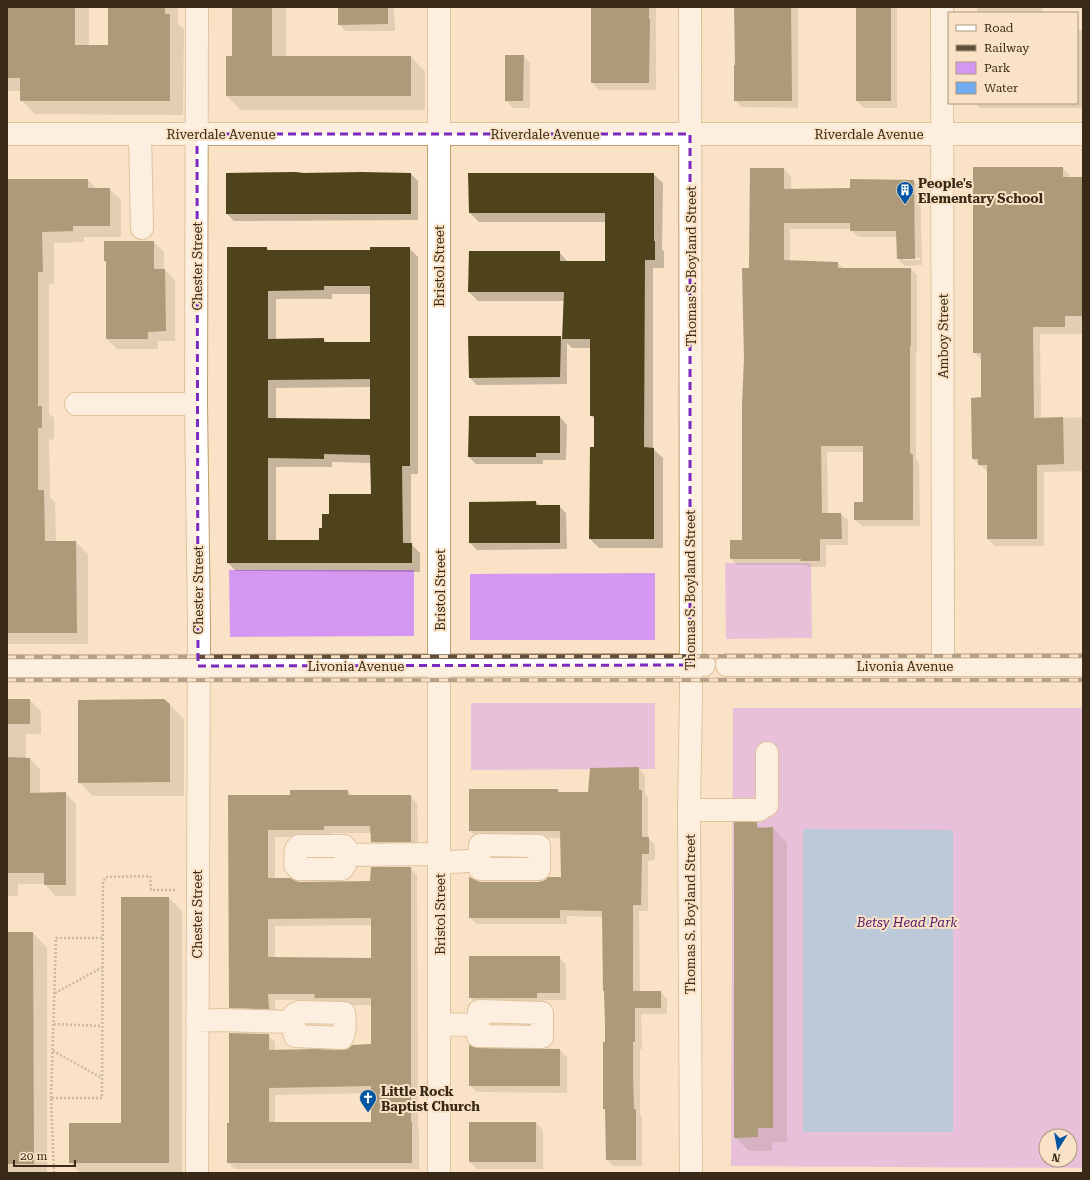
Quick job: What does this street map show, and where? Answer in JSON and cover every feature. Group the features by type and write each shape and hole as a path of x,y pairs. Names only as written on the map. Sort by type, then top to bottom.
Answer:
{"street":[{"name":"Chester Street","path":"197,7 196,404 199,618 197,1173"},
{"name":"Bristol Street","path":"439,7 439,1173"},
{"name":"Thomas S. Boyland Street","path":"690,7 690,134 698,665 689,810 691,1173"},
{"name":"Amboy Street","path":"942,7 943,666"},
{"name":"Riverdale Avenue","path":"7,134 1083,134"},
{"path":"140,134 142,228"},
{"path":"76,404 196,404"},
{"name":"Livonia Avenue","path":"7,666 698,665"},
{"name":"Livonia Avenue","path":"727,665 1083,665"},
{"path":"689,810 759,810 767,805 766,753"},
{"path":"346,855 479,860"},
{"path":"197,1021 220,1020 294,1022"},
{"path":"440,1024 478,1025"}],"path":[{"path":"51,1098 102,1098 103,882 106,877 150,876 151,890 197,890"},
{"path":"54,1173 51,1098 56,938 102,938"},
{"path":"54,993 103,967"},
{"path":"54,1024 102,1026"},
{"path":"52,1051 102,1078"}],"highlighted area":[{"path":"197,134 690,134 690,665 198,666"}],"green space":[{"path":"725,563 811,563 812,638 726,639"},
{"path":"229,570 414,570 414,636 230,637"},
{"path":"655,573 655,640 470,640 470,574"},
{"path":"471,703 655,703 655,769 471,770"},
{"name":"Betsy Head Park","path":"733,708 1083,708 1083,1168 1078,1168 1078,1128 1038,1128 1038,1168 731,1166"}],"water":[{"path":"803,829 953,830 953,1132 803,1132"}],"building":[{"path":"7,7 75,7 75,45 108,45 108,7 165,7 165,14 170,14 170,101 20,101 20,78 7,78"},
{"path":"232,7 272,7 272,56 411,56 411,96 226,96 226,56 232,56"},
{"path":"338,7 388,7 388,24 338,25"},
{"path":"591,7 649,7 649,83 591,83"},
{"path":"734,7 791,7 792,101 734,101"},
{"path":"856,7 891,7 891,101 856,101"},
{"path":"505,55 524,55 523,101 505,101"},
{"path":"973,167 1063,167 1063,177 1083,177 1083,316 1065,316 1065,327 1033,327 1034,418 1063,417 1064,464 1037,465 1037,539 987,539 987,465 978,465 978,459 972,459 971,398 981,397 981,353 973,353"},
{"path":"750,168 784,168 784,189 850,188 850,179 914,180 915,259 897,259 896,231 850,231 850,223 784,223 784,260 838,262 838,268 911,268 910,453 913,455 913,520 854,520 854,502 863,502 863,446 821,446 822,513 841,513 842,539 820,539 820,561 800,561 801,559 730,559 730,540 742,540 742,405 744,359 742,268 749,268"},
{"path":"226,173 411,173 411,214 226,214"},
{"path":"468,173 654,173 655,260 645,260 644,447 654,448 654,539 589,539 590,447 594,447 594,416 590,416 590,339 562,339 564,292 468,292 469,251 560,251 560,261 605,261 605,213 469,213"},
{"path":"7,179 88,179 88,188 110,188 110,226 73,226 73,231 42,232 43,272 38,272 38,406 42,406 42,428 38,428 38,490 44,490 45,541 76,541 77,633 7,633"},
{"path":"104,241 154,241 154,269 165,269 166,331 148,332 148,339 106,339 106,261 104,261"},
{"path":"227,247 267,247 267,250 370,250 370,247 410,247 410,466 402,466 403,543 412,543 412,563 227,563","holes":["324,286 370,286 370,342 324,342 324,338 268,339 268,291 324,290","370,379 370,419 268,418 268,380","324,454 370,455 371,494 329,494 329,514 322,514 322,528 319,528 319,540 268,540 268,458 324,459"]},
{"path":"468,336 561,336 560,377 469,378"},
{"path":"469,416 560,416 560,453 536,453 536,457 468,457"},
{"path":"536,501 536,505 560,505 560,543 469,543 469,502"},
{"path":"7,699 30,699 30,724 7,724"},
{"path":"164,699 170,704 170,782 78,783 78,700"},
{"path":"7,757 30,758 30,793 66,792 66,885 44,885 44,873 7,873"},
{"path":"639,767 639,790 642,790 642,837 649,837 649,854 642,854 641,905 633,905 633,991 661,991 661,1008 635,1008 633,1075 634,1109 636,1109 636,1160 606,1160 605,1109 603,1109 603,1042 605,1042 605,1025 602,911 560,910 560,918 469,918 469,877 480,882 539,882 548,877 561,877 560,831 469,831 469,789 558,789 558,792 588,792 590,768"},
{"path":"290,790 348,790 348,795 411,795 411,842 371,842 370,826 324,826 324,830 268,830 268,878 290,878 299,882 370,881 371,867 411,867 412,1163 227,1163 227,1123 229,1123 229,1033 269,1034 269,1050 341,1050 348,1049 352,1045 371,1044 371,998 314,998 315,994 268,994 269,1009 229,1008 228,795 290,795","holes":["371,918 371,958 268,957 268,919","371,1086 371,1122 269,1122 269,1088"]},
{"path":"734,822 757,822 757,828 773,827 773,1128 758,1128 758,1137 734,1138"},
{"path":"121,897 169,897 169,1163 69,1163 69,1123 121,1123"},
{"path":"7,932 33,932 34,1164 7,1164"},
{"path":"469,956 560,956 560,993 537,993 537,998 469,998"},
{"path":"469,1045 478,1048 560,1049 560,1086 469,1086"},
{"path":"469,1122 536,1122 536,1162 469,1162"}],"railway":[{"path":"7,657 1083,656"},
{"path":"7,680 1083,680"}],"place":[{"name":"People's Elementary School","path":"905,205"},
{"name":"Little Rock Baptist Church","path":"368,1113"}]}
